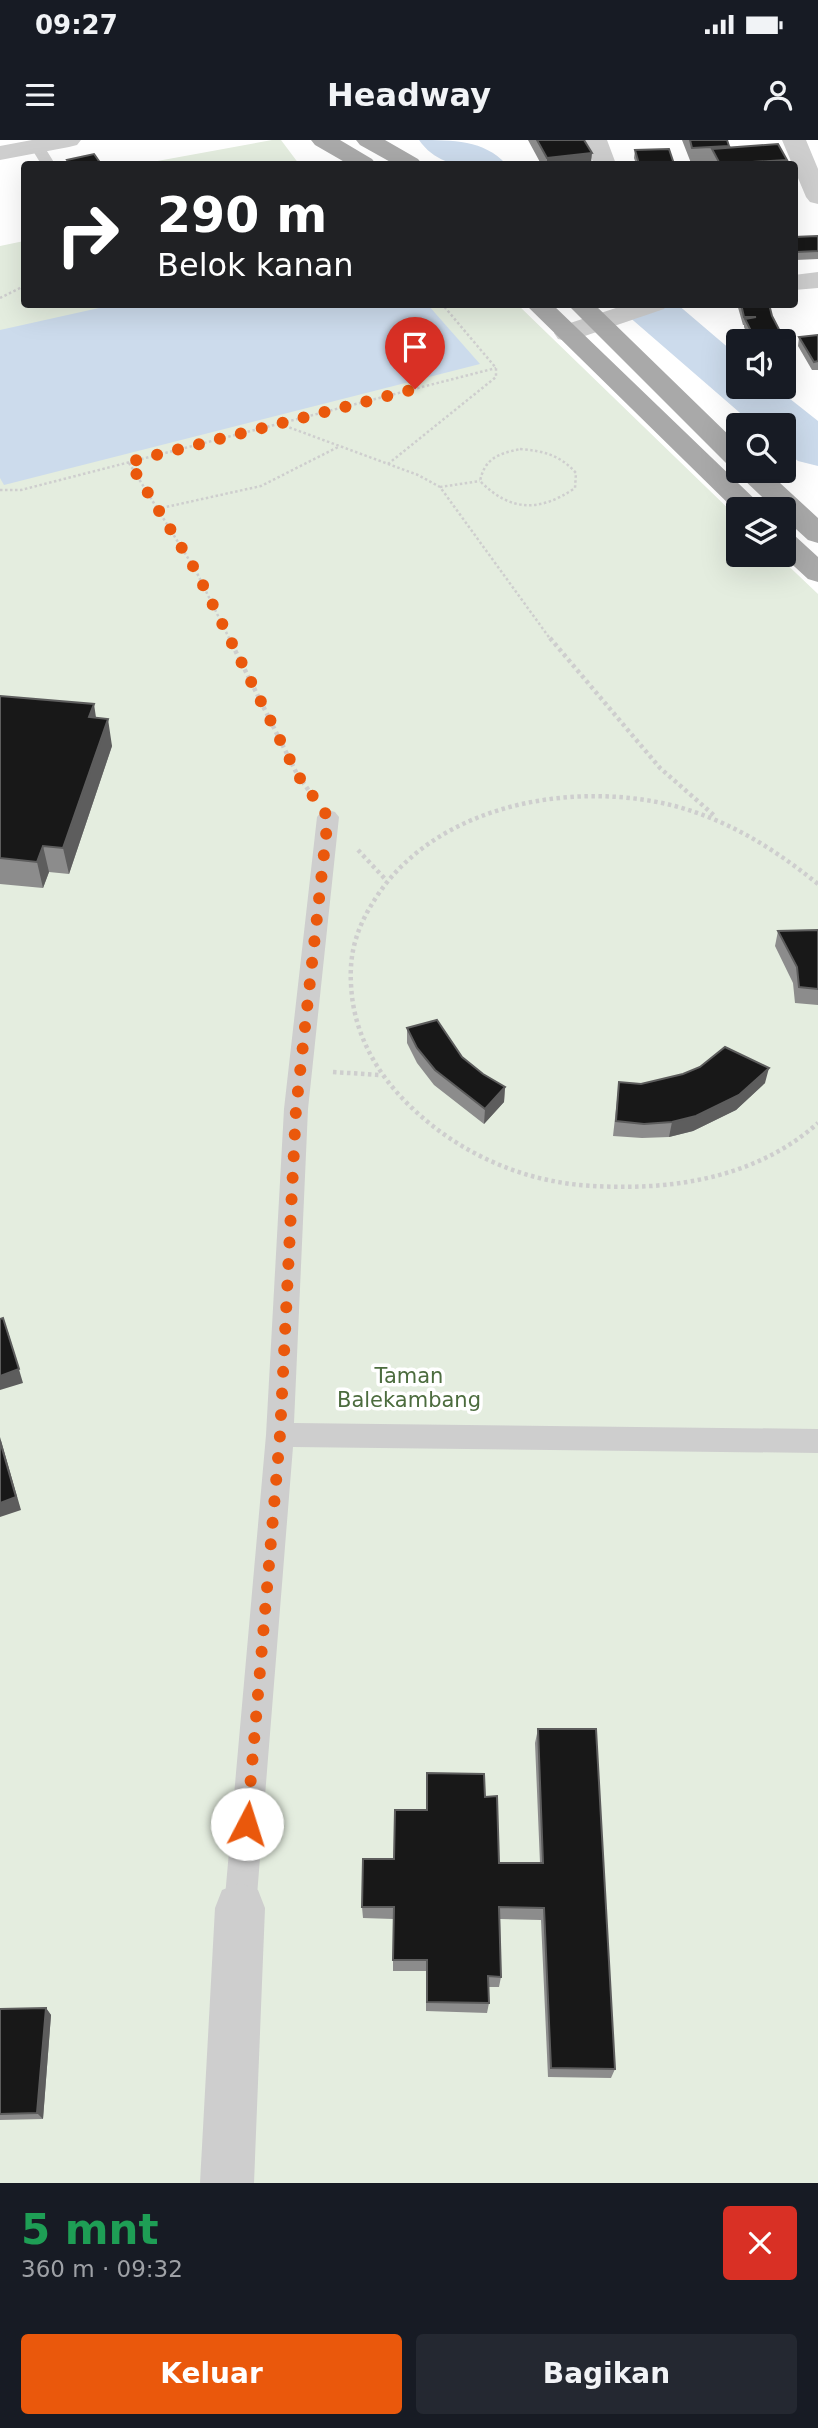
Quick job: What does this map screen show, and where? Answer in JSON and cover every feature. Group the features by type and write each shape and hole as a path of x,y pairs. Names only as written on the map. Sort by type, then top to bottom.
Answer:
{"main road":[{"path":"323,140 359,161"},
{"path":"368,140 405,161"},
{"path":"541,308 738,497"},
{"path":"587,308 610,320 726,446"},
{"path":"764,483 818,534"},
{"path":"796,552 818,573"}],"street":[{"path":"0,153 43,155 69,140"},
{"path":"595,140 604,161"},
{"path":"794,140 818,197"},
{"path":"798,282 818,280"},
{"path":"567,333 644,308"},
{"path":"227,2183 240,1908"}],"lane":[{"path":"240,1908 280,1435 300,1070 328,817"},
{"path":"280,1435 818,1441"}],"path":[{"path":"0,298 21,288"},
{"path":"388,464 496,377 496,368 445,308"},
{"path":"0,490 21,490 496,368"},
{"path":"280,424 418,475 440,487 559,650 660,768 720,820"},
{"path":"158,509 261,486 341,446"},
{"path":"520,449 545,451 565,460 576,473 575,488 560,500 537,506 512,504 491,495 480,481 483,466 497,454 520,449"},
{"path":"129,462 196,571 297,774 328,817 386,880"},
{"path":"440,487 480,481"},
{"path":"818,884 774,848 720,820 659,802 596,796 534,801 477,817 426,844 386,880 359,923 348,973 356,1025 380,1075 423,1121 481,1157 549,1181 623,1190 696,1183 762,1161 818,1123"},
{"path":"300,1070 380,1075"}],"green space":[{"path":"281,140 297,161 157,161"},
{"name":"Taman Balekambang","path":"21,242 21,308 521,308 726,506 726,567 790,567 818,594 818,2183 0,2183 0,246"}],"water":[{"path":"99,308 431,308 480,364 4,485 0,478 0,330"}],"building":[{"path":"537,140 584,140 592,153 547,158"},
{"path":"690,140 727,140 729,146 692,148"},
{"path":"778,144 787,160 718,161 712,149"},
{"path":"669,149 673,161 638,161 635,150"},
{"path":"94,154 99,161 68,161"},
{"path":"818,236 818,251 798,252 798,237"},
{"path":"742,308 770,308 779,329 750,329 745,319 756,317 744,317"},
{"path":"818,335 818,361 814,362 799,337"},
{"path":"0,696 94,704 89,717 108,719 63,848 43,846 37,862 0,858"},
{"path":"818,930 818,989 799,987 797,967 778,931"},
{"path":"437,1020 462,1057 505,1087 485,1109 435,1070 417,1048 407,1028"},
{"path":"725,1047 769,1068 739,1095 696,1116 672,1122 644,1124 616,1121 619,1082 641,1084 683,1074 700,1067"},
{"path":"3,1318 19,1369 0,1376 0,1319"},
{"path":"0,1441 16,1497 0,1503"},
{"path":"538,1729 596,1729 615,2069 551,2068 544,1908 499,1907 501,1977 488,1976 489,2003 427,2002 427,1960 393,1960 394,1907 362,1907 363,1859 394,1859 395,1810 427,1810 427,1773 484,1774 485,1797 497,1796 499,1863 543,1863"},
{"path":"46,2008 37,2113 0,2114 0,2009"}],"waterway":[{"path":"443,140 477,161"},
{"path":"650,308 726,374"},
{"path":"756,399 818,449"}],"route":[{"path":"247,1824 280,1435 296,1109 328,817 297,774 196,571 129,462 415,389"}]}
